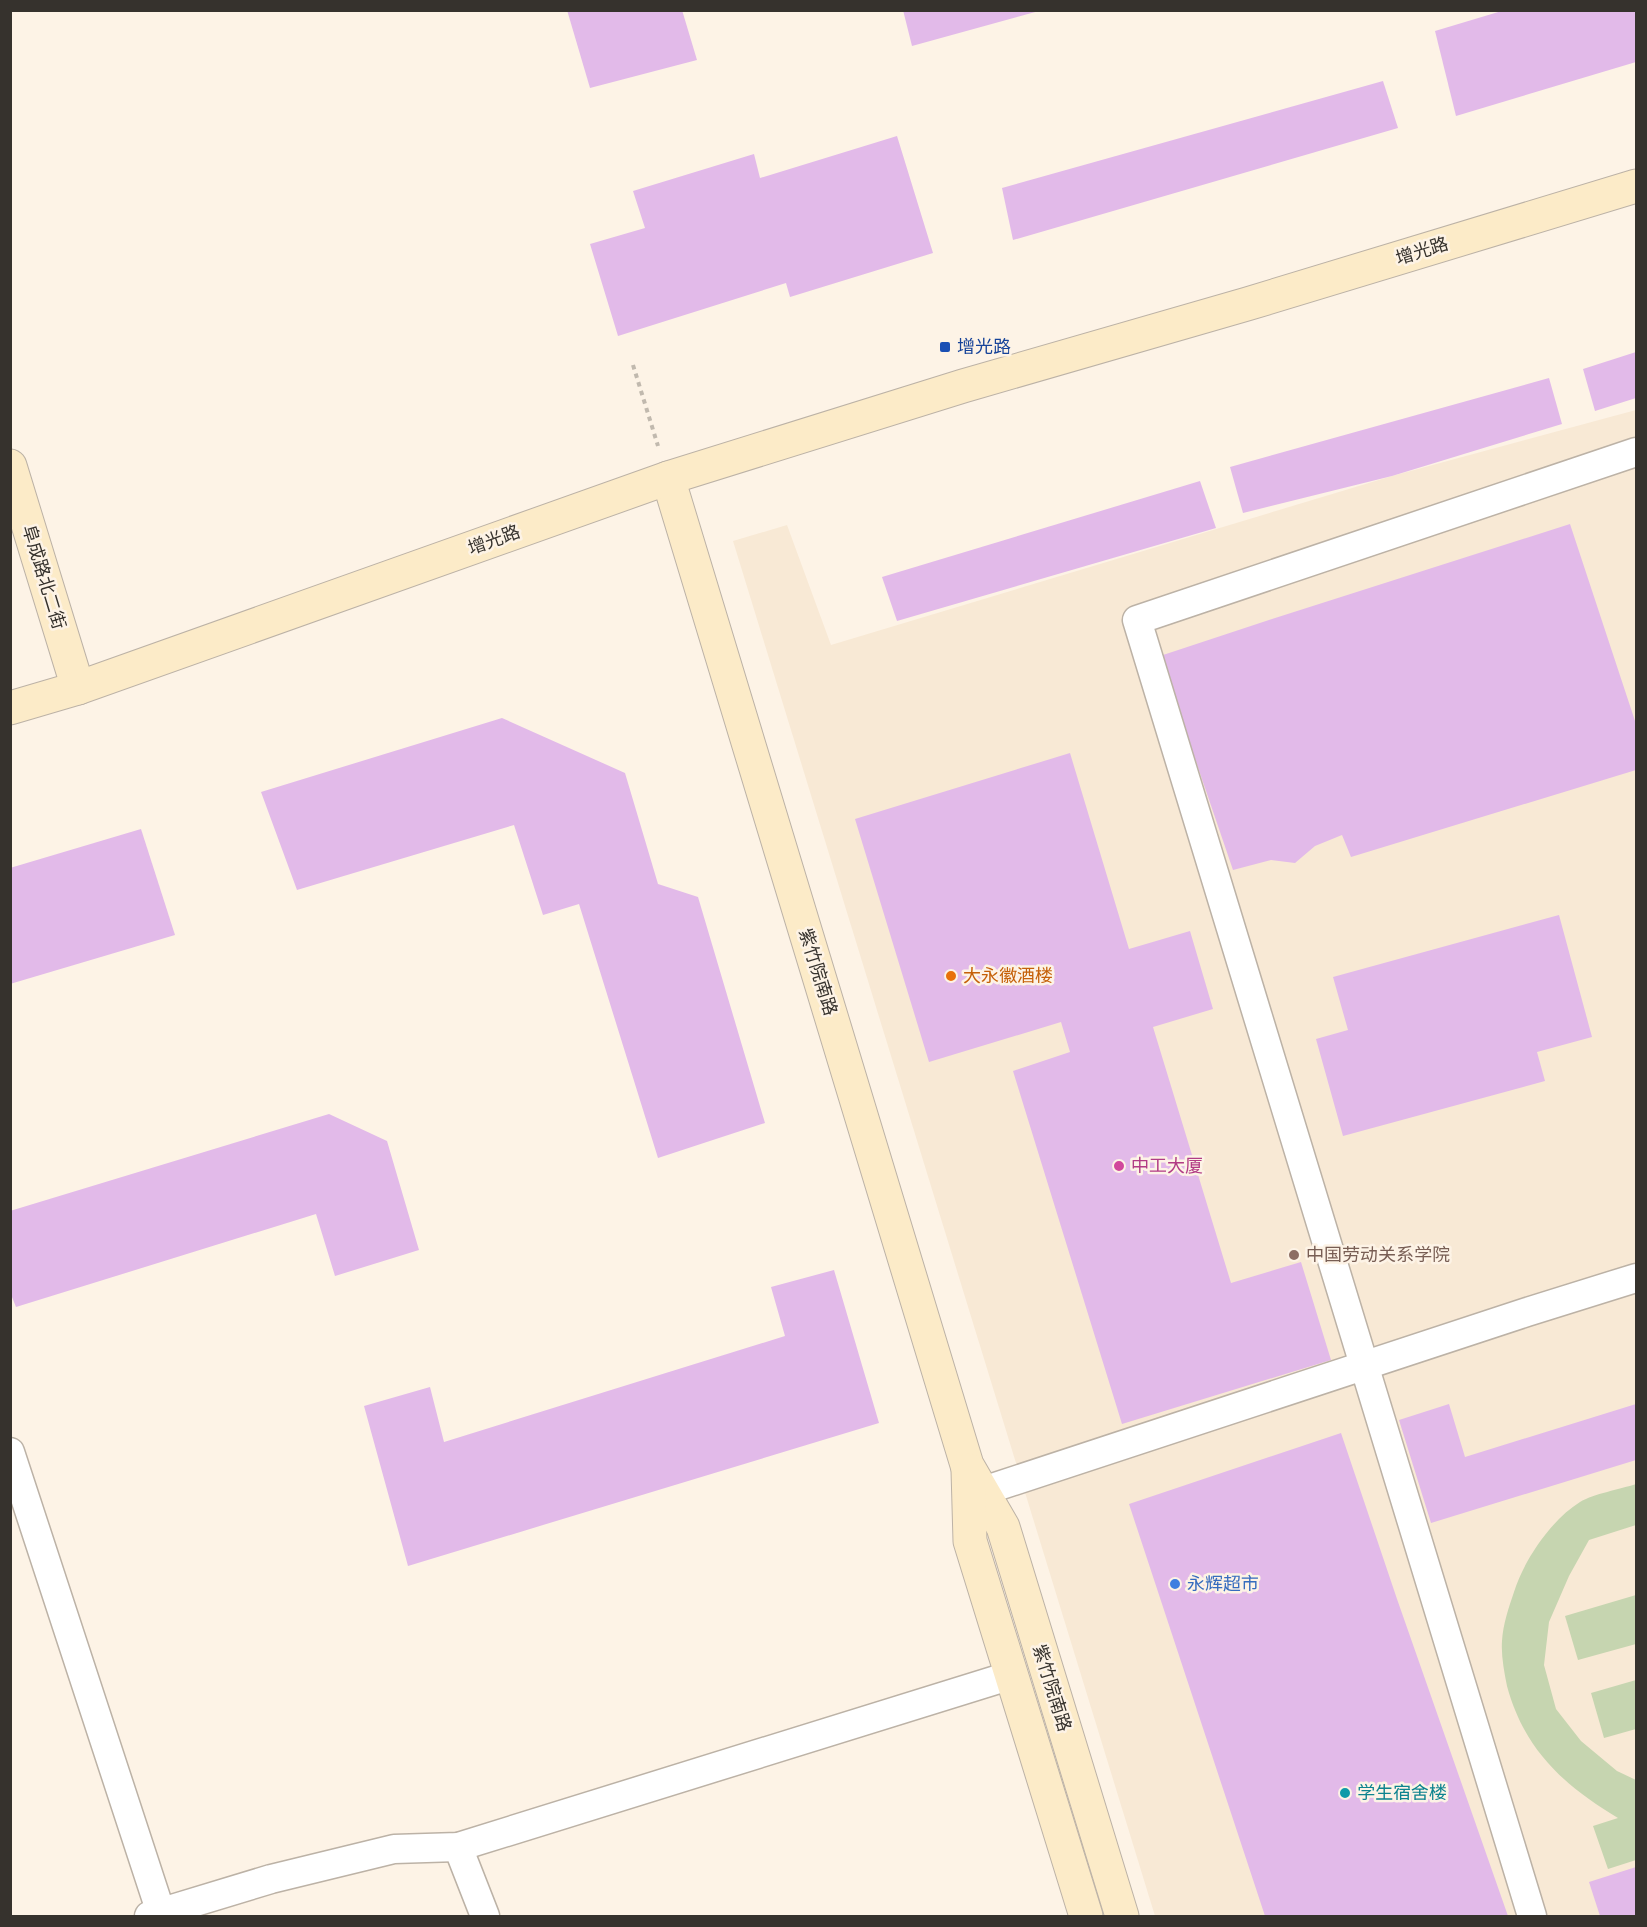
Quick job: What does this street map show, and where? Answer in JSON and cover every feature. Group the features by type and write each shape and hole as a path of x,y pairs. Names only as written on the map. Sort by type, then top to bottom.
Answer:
{"street":[{"name":"增光路","path":"10,708 78,688 668,478 963,386 1247,304 1636,186"},
{"path":"1532,1917 1137,620 1636,452"},
{"name":"阜成路北二街","path":"10,466 78,688"},
{"name":"紫竹院南路","path":"668,478 975,1478 1003,1527 1122,1917"},
{"path":"975,1478 1364,1366 1636,1278"},
{"path":"10,1452 155,1915 271,1879 393,1849 458,1847 1012,1675"},
{"name":"紫竹院南路","path":"975,1478 970,1541 1086,1917"},
{"path":"458,1847 485,1917"}],"path":[{"path":"633,365 668,478"}],"shaded area":[{"name":"中国劳动关系学院","path":"1636,410 1636,1916 1155,1916 733,541 787,525 831,645 1392,476"}],"green space":[{"path":"1636,1484 1636,1525 1589,1540 1569,1576 1549,1622 1544,1665 1556,1709 1581,1741 1617,1771 1636,1780 1636,1860 1608,1869 1593,1826 1618,1818 1563,1778 1535,1747 1514,1708 1507,1686 1502,1641 1506,1616 1524,1567 1549,1530 1580,1502 1599,1494"},
{"path":"1636,1595 1636,1644 1578,1660 1565,1616"},
{"path":"1636,1680 1636,1729 1604,1738 1591,1693"}],"building":[{"path":"567,10 682,10 697,60 590,88"},
{"path":"903,10 1039,10 1039,11 912,46"},
{"path":"1505,10 1636,10 1636,62 1456,116 1435,31"},
{"path":"1383,81 1398,128 1013,240 1002,188"},
{"path":"897,136 933,253 790,297 786,283 618,336 590,244 645,228 633,191 754,154 760,178"},
{"path":"1636,352 1636,398 1595,411 1583,369"},
{"path":"1549,378 1562,424 1392,476 1243,513 1230,467"},
{"path":"1200,481 1216,528 897,621 882,577"},
{"path":"1570,524 1636,724 1636,770 1351,857 1342,835 1315,846 1295,863 1271,860 1233,870 1160,656"},
{"path":"502,718 625,773 658,884 698,897 765,1123 658,1158 579,904 543,915 514,825 297,890 261,792"},
{"path":"1070,753 1129,949 1190,931 1213,1009 1153,1027 1231,1283 1301,1262 1331,1360 1122,1424 1013,1071 1070,1052 1061,1022 929,1062 855,819"},
{"path":"141,829 175,935 10,984 10,868"},
{"path":"1559,915 1592,1037 1537,1052 1545,1081 1343,1136 1316,1039 1348,1030 1333,977"},
{"path":"329,1114 387,1141 419,1250 335,1276 316,1214 16,1307 10,1292 10,1211"},
{"path":"834,1270 879,1423 408,1566 364,1406 430,1387 444,1442 785,1336 771,1287"},
{"path":"1449,1404 1465,1457 1636,1404 1636,1460 1431,1523 1399,1420"},
{"name":"学生宿舍楼","path":"1341,1433 1508,1916 1265,1916 1129,1504"},
{"path":"1636,1867 1636,1916 1600,1916 1589,1882"}],"place":[{"name":"增光路","path":"945,347"},
{"name":"大永徽酒楼","path":"951,976"},
{"name":"中工大厦","path":"1119,1166"},
{"name":"中国劳动关系学院","path":"1294,1255"},
{"name":"永辉超市","path":"1175,1584"},
{"name":"学生宿舍楼","path":"1345,1793"}]}
